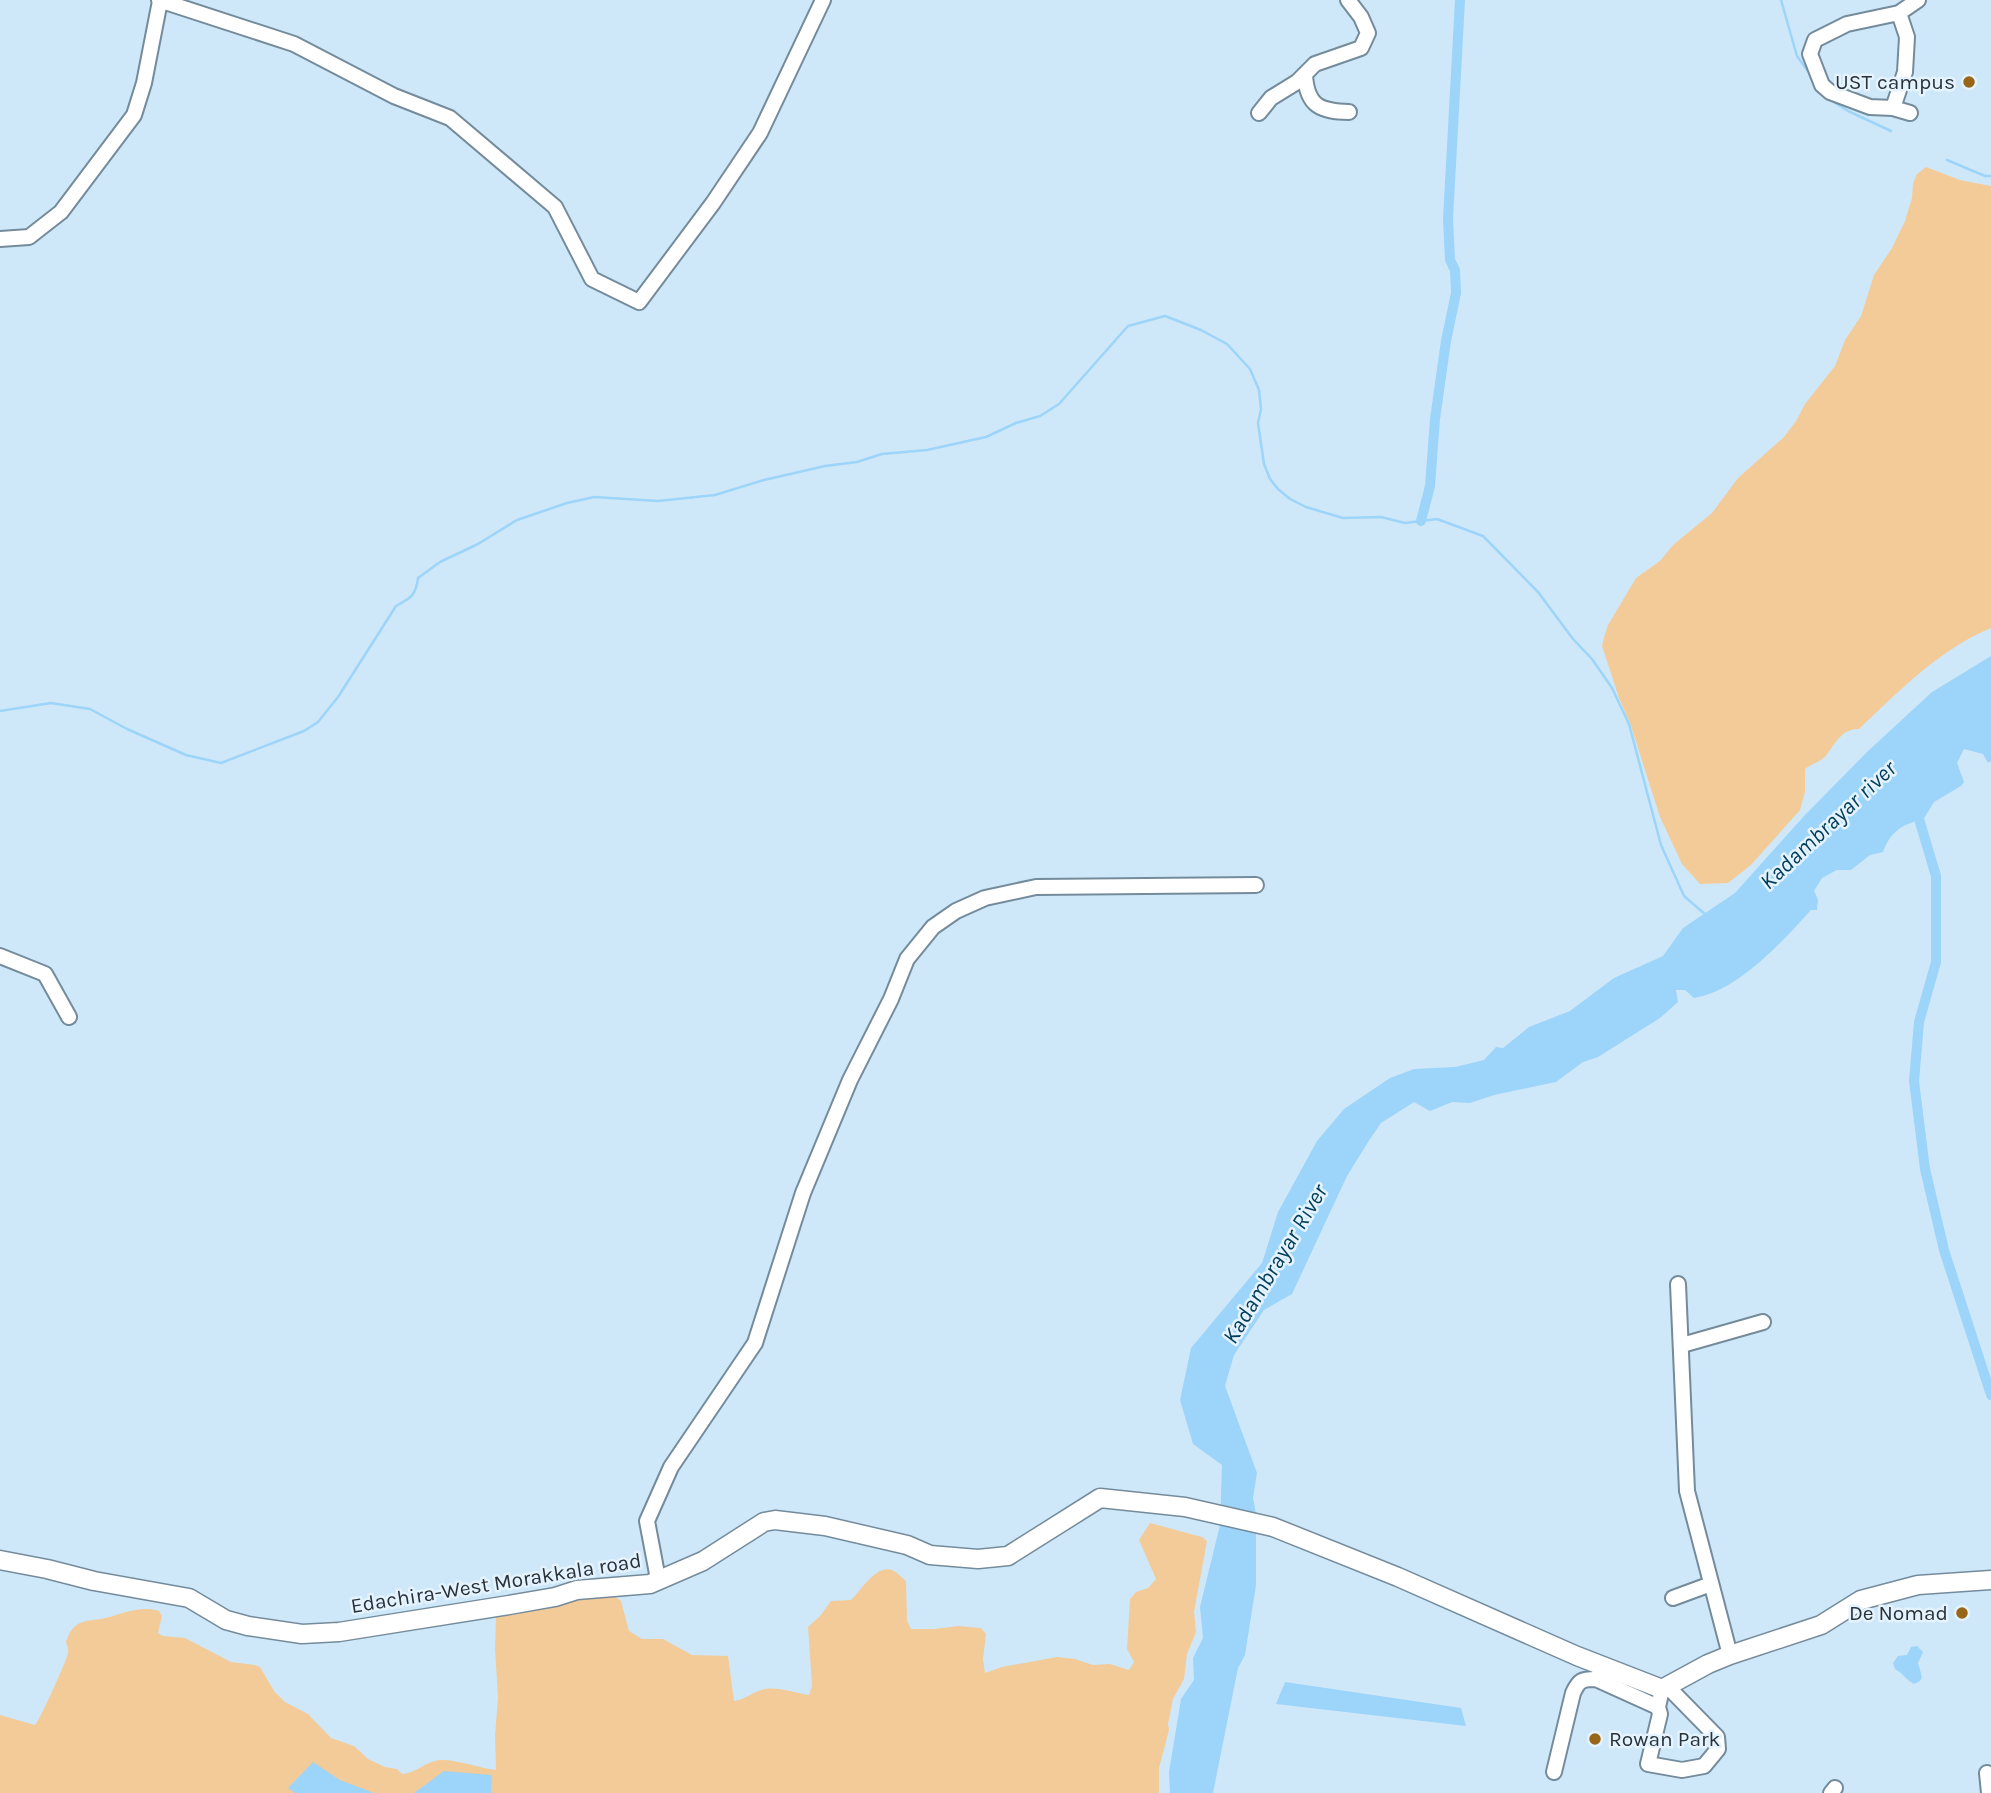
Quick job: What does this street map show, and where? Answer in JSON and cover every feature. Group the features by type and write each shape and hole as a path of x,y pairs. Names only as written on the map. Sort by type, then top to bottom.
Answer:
{"main road":[{"name":"Edachira-West Morakkala road","path":"0,1560 94,1581 190,1598 226,1620 267,1630 302,1634 339,1632 555,1597 577,1590 650,1584 703,1561 764,1522 775,1520 825,1526 907,1545 930,1555 978,1559 1008,1556 1100,1498 1185,1507 1273,1527 1398,1577 1600,1673"},
{"path":"1600,1673 1663,1694 1708,1664 1821,1625 1863,1600 1918,1585 1991,1580"}],"street":[{"path":"0,239 29,237 61,212 134,115 144,83 159,1 294,44 394,96 450,118 555,207 592,279 639,302 713,203 760,132 823,0"},
{"path":"1259,113 1271,98 1315,64 1361,48 1368,33 1361,17 1348,0"},
{"path":"1910,113 1893,108 1870,107 1830,92 1822,85 1810,54 1815,40 1847,24 1899,13 1918,0"},
{"path":"1893,108 1905,72 1907,37 1899,13"},
{"path":"1304,75 1305,87 1317,107 1326,112 1349,112"},
{"path":"658,1579 647,1521 671,1467 755,1343 803,1193 850,1080 891,999 907,959 933,927 956,911 985,898 1036,887 1256,886"},
{"path":"0,956 45,974 69,1017"},
{"path":"1678,1284 1687,1490 1730,1655"},
{"path":"1682,1345 1763,1322"},
{"path":"1674,1598 1711,1584"},
{"path":"1554,1772 1578,1682 1600,1673"},
{"path":"1663,1694 1717,1737 1718,1749 1704,1766 1682,1770 1648,1764 1663,1694"},
{"path":"1987,1773 1989,1793"}],"shaded area":[{"path":"1926,167 1960,180 1991,186 1991,628 1937,659 1859,729 1847,731 1825,757 1805,769 1805,792 1800,810 1751,865 1728,883 1700,884 1682,864 1660,817 1602,646 1604,637 1608,625 1636,578 1660,561 1673,545 1712,513 1738,478 1784,437 1805,404 1835,366 1845,340 1861,316 1874,275 1892,248 1905,221 1917,174"},
{"path":"1150,1523 1202,1537 1207,1541 1194,1612 1196,1632 1187,1654 1184,1679 1173,1699 1169,1730 1159,1768 1159,1793 0,1793 0,1715 35,1725 66,1658 69,1635 76,1626 84,1622 138,1610 159,1611 162,1616 158,1633 185,1638 231,1662 260,1667 274,1691 285,1702 308,1714 331,1738 354,1746 368,1759 397,1769 402,1774 439,1760 496,1770 496,1615 610,1593 621,1601 629,1631 642,1639 663,1639 692,1655 728,1656 734,1701 765,1689 781,1689 809,1695 812,1686 808,1627 831,1601 851,1600 874,1575 886,1569 897,1573 906,1581 907,1621 911,1629 958,1626 981,1628 986,1634 983,1659 985,1673 1002,1667 1057,1657 1093,1665 1110,1664 1129,1670 1134,1662 1127,1649 1130,1599 1136,1592 1148,1588 1156,1579 1139,1540"}],"water":[{"path":"1991,656 1991,761 1988,763 1983,754 1964,749 1957,763 1964,782 1961,786 1934,802 1923,820 1909,823 1898,830 1889,839 1883,852 1870,855 1851,870 1837,870 1822,878 1814,891 1818,900 1817,910 1811,910 1773,950 1743,976 1710,994 1694,998 1685,990 1676,990 1678,1002 1660,1018 1598,1057 1583,1062 1556,1082 1470,1103 1452,1102 1430,1111 1414,1102 1381,1123 1347,1176 1292,1294 1264,1310 1234,1355 1225,1386 1257,1473 1253,1498 1256,1514 1256,1585 1245,1655 1238,1668 1213,1793 1170,1793 1169,1772 1181,1699 1194,1680 1193,1658 1203,1638 1200,1607 1220,1525 1222,1465 1193,1444 1180,1400 1191,1348 1262,1263 1278,1212 1317,1141 1344,1109 1390,1078 1414,1069 1455,1067 1484,1060 1496,1047 1503,1048 1529,1027 1570,1011 1614,978 1663,956 1683,928 1735,893 1805,815 1867,752 1932,692"},
{"path":"1917,1646 1923,1652 1918,1663 1922,1677 1914,1684 1895,1669 1893,1663 1898,1656 1907,1655 1911,1647"},
{"path":"1285,1682 1461,1708 1466,1726 1276,1704"},
{"path":"313,1762 340,1780 374,1793 295,1793 288,1788"},
{"path":"444,1771 492,1775 491,1793 414,1793"}],"waterway":[{"path":"1421,521 1430,486 1435,419 1456,293 1455,270 1450,260 1448,219 1460,0"},
{"path":"1781,0 1797,56 1812,77"},
{"path":"1829,99 1891,131"},
{"path":"1947,160 1991,176"},
{"path":"0,711 51,703 90,709 186,755 221,763 304,731 318,722 338,697 396,606 414,592 418,578 440,562 478,544 517,520 594,497 658,501 715,495 825,466 857,462 882,454 927,450 986,437 1016,423 1040,416 1059,404 1128,326 1165,316 1227,344 1250,369 1259,390 1261,409 1258,423 1264,464 1270,479 1290,499 1306,507 1343,518 1381,517 1405,523 1437,519 1483,536 1538,592 1612,688 1629,724 1661,845 1684,896 1706,915"},
{"path":"1916,809 1936,876 1936,962 1919,1022 1914,1081 1925,1169 1944,1250 1991,1395"}],"place":[{"name":"UST campus","path":"1969,82"},
{"name":"De Nomad","path":"1962,1613"},
{"name":"Rowan Park","path":"1595,1739"}],"water label":[{"name":"Kadambrayar river","path":"1828,825"},
{"name":"Kadambrayar River","path":"1275,1264"}]}
